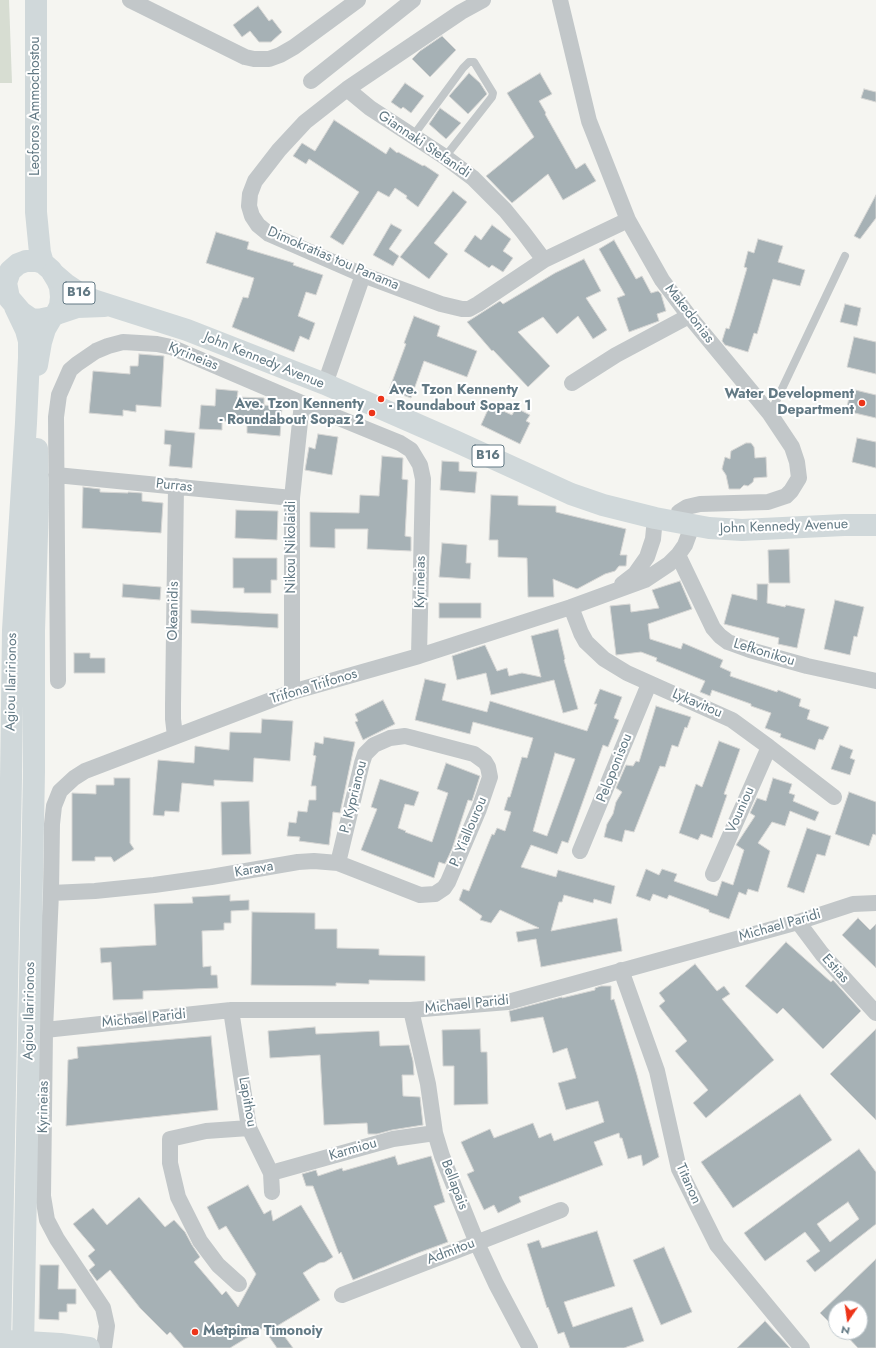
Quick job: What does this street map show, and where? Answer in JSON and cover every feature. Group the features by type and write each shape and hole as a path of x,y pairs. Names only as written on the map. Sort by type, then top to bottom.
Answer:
{"main road":[{"name":"Leoforos Ammochostou","path":"36,0 36,212 40,254 48,268"},
{"name":"Leoforos Ammochostou","path":"6,278 22,256 28,244 36,212"},
{"path":"26,261 33,261 48,268 60,287 60,306 54,316 38,320 31,319 21,312 15,307 9,298 6,278 26,261"},
{"name":"John Kennedy Avenue","path":"48,268 67,285 82,295 110,306 187,330 325,384 572,494 602,505 685,525 742,530 876,525"},
{"name":"John Kennedy Avenue","path":"54,316 77,307 110,306"},
{"name":"Agiou Ilaririonos","path":"0,1348 6,781 13,630 29,358 29,341 26,330 15,307"},
{"name":"Agiou Ilaririonos","path":"23,1345 34,772 34,631 38,503 36,382 37,363 41,342 45,329 54,316"},
{"path":"0,1341 23,1345 60,1344 89,1348"}],"street":[{"path":"130,0 234,52 254,59 269,59 289,50 358,0"},
{"path":"311,81 412,0"},
{"name":"Dimokratias tou Panama","path":"483,0 461,12 347,89 305,122 279,150 252,186 249,206 252,216 258,225 269,234 363,275 441,304 469,309 544,260 628,220"},
{"name":"Makedonias","path":"560,0 589,121 628,220 662,280 689,316 770,414 792,447 797,462 799,478 786,496 768,502 704,504 687,507 679,512 685,525"},
{"name":"Giannaki Stefanidi","path":"347,89 370,108 445,157 473,178 505,210 544,260"},
{"path":"325,384 363,275"},
{"path":"572,383 594,368 689,316"},
{"name":"Kyrineias","path":"58,681 56,417 59,396 64,381 70,370 96,350 123,342 139,342 171,347 400,443 410,450 420,466 423,487 419,656"},
{"name":"Nikou Nikolaidi","path":"292,692 292,498 302,403"},
{"name":"Purras","path":"56,475 292,498"},
{"name":"Okeanidis","path":"176,486 173,719 176,736"},
{"name":"Trifona Trifonos","path":"611,592 635,574 647,557 653,539 655,518"},
{"name":"Trifona Trifonos","path":"52,824 54,806 60,791 84,771 292,692 419,656 571,607 645,580 670,564 678,555 685,545 685,525"},
{"name":"Lefkonikou","path":"678,555 713,628 728,642 750,650 808,666 876,681"},
{"name":"Lykavitou","path":"571,607 586,642 604,659 649,684 732,720 769,746 834,796"},
{"name":"Peloponisou","path":"580,852 649,684"},
{"name":"P. Kyprianou","path":"338,863 362,763 365,754 374,745 384,740 397,737 413,738 474,754 482,758 488,767 490,773 489,780"},
{"name":"Vouniou","path":"714,874 769,746"},
{"path":"6,781 34,772"},
{"name":"P. Yiallourou","path":"448,882 479,809 489,780"},
{"name":"Kyrineias","path":"52,824 51,893 45,1030 44,1208 47,1220 57,1239 103,1308 107,1326 104,1348"},
{"name":"Karava","path":"51,893 95,891 154,885 298,862 314,861 338,863 420,894 436,894 448,882"},
{"name":"Michael Paridi","path":"45,1030 231,1010 411,1010 508,1002 798,922 853,904 876,903"},
{"name":"Estias","path":"798,922 822,954 876,1013"},
{"name":"Titanon","path":"621,970 657,1071 679,1169 717,1245 802,1348"},
{"name":"Lapithou","path":"231,1010 250,1128 271,1173 272,1192"},
{"name":"Bellapais","path":"411,1010 428,1084 435,1133 442,1156 476,1243 530,1348"},
{"path":"239,1284 218,1265 200,1240 178,1197 170,1163 170,1138 206,1131 250,1128"},
{"name":"Karmiou","path":"271,1173 393,1139 435,1133"},
{"name":"Admitou","path":"342,1295 561,1210"}],"lane":[{"path":"413,136 463,68 469,62 474,62 493,93 492,97 445,157"},
{"path":"770,414 845,256"}],"shaded area":[{"path":"0,0 9,0 12,83 0,83"}],"building":[{"path":"258,6 269,21 272,19 282,32 271,42 259,42 250,31 242,37 233,25"},
{"path":"442,36 456,50 430,77 412,59 420,51"},
{"path":"469,73 480,83 487,94 468,114 449,96"},
{"path":"540,73 552,94 539,101 546,113 545,114 576,169 585,163 596,181 563,200 548,174 512,203 486,176 534,137 507,93"},
{"path":"405,83 424,96 411,113 403,107 401,109 391,102"},
{"path":"864,89 876,92 876,102 861,98"},
{"path":"440,108 461,123 446,139 429,124"},
{"path":"334,120 386,154 390,147 397,153 398,152 423,166 424,165 439,175 418,207 406,198 407,196 395,188 389,197 378,191 343,245 330,237 359,192 309,159 306,164 293,156 302,143 315,151"},
{"path":"453,191 467,202 434,243 448,254 429,279 400,257"},
{"path":"876,195 876,218 860,239 854,236"},
{"path":"391,224 402,230 389,249 399,256 393,266 373,255"},
{"path":"492,225 511,239 503,251 513,258 503,272 492,265 489,268 464,251 475,235 481,240"},
{"path":"216,232 249,242 247,249 294,263 293,265 323,275 316,295 306,292 298,316 315,323 309,340 300,336 294,352 232,327 243,297 248,298 254,278 206,263"},
{"path":"758,239 783,246 778,262 805,270 800,286 773,279 757,334 754,333 748,352 725,345 722,341 726,328 729,329 747,268 744,267 748,251 754,253"},
{"path":"614,240 636,279 642,276 651,293 658,291 661,294 666,311 657,314 659,321 629,332 617,298 625,295 599,249"},
{"path":"584,259 601,291 586,298 607,330 593,339 578,316 557,334 543,317 518,332 550,366 528,387 493,350 492,351 467,322 500,301 503,304 555,273"},
{"path":"845,304 861,308 857,326 840,322"},
{"path":"414,316 440,326 437,336 477,351 467,377 424,361 411,398 389,390 406,344 404,343"},
{"name":"Water Development Department","path":"854,337 876,342 876,374 847,367"},
{"path":"139,354 164,356 161,407 136,405 136,412 123,410 123,416 89,413 93,371 130,374 130,366 138,366"},
{"path":"216,389 238,391 237,397 264,398 264,405 282,407 280,436 247,433 247,422 222,421 222,430 199,429 201,405 215,406"},
{"name":"Water Development Department","path":"851,389 876,395 876,418 846,411"},
{"path":"490,405 512,415 516,408 530,415 526,421 530,423 520,444 481,425"},
{"path":"165,430 195,433 192,468 169,466 171,445 164,444"},
{"path":"318,434 338,437 332,475 305,470 309,447 315,449"},
{"name":"Water Development Department","path":"857,438 876,442 876,468 852,462"},
{"path":"746,443 751,443 754,447 755,458 766,457 767,477 754,478 753,482 748,486 744,485 740,489 729,489 726,475 722,469 725,457 730,459 731,451"},
{"path":"382,456 403,458 402,479 408,480 405,536 411,537 411,551 367,549 368,529 335,529 335,548 310,547 310,512 359,513 360,495 379,496"},
{"path":"442,461 459,462 459,471 477,472 475,493 440,490"},
{"path":"83,487 100,489 100,492 142,493 142,501 163,503 161,533 82,528"},
{"path":"491,495 518,496 518,505 556,506 556,512 626,529 620,555 627,555 626,566 619,566 615,571 605,574 577,589 553,579 554,597 528,597 527,558 498,557 498,540 489,540"},
{"path":"236,510 278,511 277,540 235,538"},
{"path":"442,543 467,545 466,563 471,563 470,579 439,577"},
{"path":"789,549 790,583 769,583 768,550"},
{"path":"233,558 277,558 277,580 271,580 271,593 244,593 244,588 233,588"},
{"path":"680,581 692,609 648,624 650,639 681,649 683,643 723,660 720,667 731,672 730,676 777,692 778,690 801,699 799,706 810,710 807,719 829,727 823,740 819,739 815,750 780,737 781,734 765,728 771,713 712,690 710,696 700,692 705,681 656,661 657,658 641,652 616,655 610,606 630,604 631,612 659,608 652,590"},
{"path":"123,584 161,587 160,600 122,597"},
{"path":"757,584 768,584 767,603 805,609 797,648 778,644 779,638 724,624 732,594 757,600"},
{"path":"835,600 864,607 857,637 854,636 850,655 824,649"},
{"path":"439,603 481,603 481,618 439,618"},
{"path":"191,610 278,614 278,628 191,623"},
{"path":"558,629 564,660 578,709 563,713 554,680 491,695 486,673 457,680 452,656 485,645 497,671 507,668 509,676 522,673 541,677 531,636"},
{"path":"74,653 90,653 90,658 105,658 105,673 74,673"},
{"path":"425,679 446,684 442,700 487,712 490,701 587,731 597,704 594,704 600,689 622,697 614,718 619,720 608,747 603,745 568,843 562,841 557,854 531,845 521,867 556,877 558,870 615,886 611,904 594,899 593,903 564,895 562,902 559,902 551,931 617,918 622,951 541,967 536,939 518,942 516,932 539,928 500,910 491,923 480,920 482,916 459,900 463,889 469,891 492,834 494,835 497,828 505,831 511,812 504,810 508,797 510,797 522,757 527,758 533,738 473,722 470,734 415,720","holes":["555,753 575,759 547,836 533,831"]},
{"path":"383,700 395,724 363,740 355,722 358,721 355,714"},
{"path":"656,706 691,717 687,728 685,727 678,747 672,745 665,767 660,766 634,832 625,830 622,842 604,837 607,824 622,792 616,788 626,765 633,766 636,761 639,762"},
{"path":"262,719 293,721 290,761 254,758 253,782 214,780 214,786 182,783 179,812 165,811 164,816 153,815 158,760 194,763 195,746 229,750 230,732 261,733"},
{"path":"324,737 355,742 340,813 333,812 329,845 299,841 300,837 287,836 289,822 296,823 298,811 307,812 309,800 316,800 316,786 311,786 316,756 313,755 315,742 323,744"},
{"path":"719,741 740,749 724,794 727,795 712,838 701,834 698,840 679,833 696,784 702,787"},
{"path":"840,745 853,750 850,758 855,760 850,775 831,769"},
{"path":"446,763 480,776 472,801 468,800 452,849 445,864 439,862 434,878 361,850 377,809 371,807 380,779 419,792 414,806 405,804 398,828 432,842 448,793 437,789"},
{"path":"114,778 130,778 130,843 134,849 114,862 111,857 95,857 95,861 72,861 72,793 96,794 96,785 114,785"},
{"path":"773,778 792,784 789,793 795,795 793,801 819,812 815,821 790,811 785,826 772,822 758,843 770,851 758,892 748,889 746,895 739,892 729,919 669,895 667,899 653,894 650,901 636,896 646,869 659,875 662,869 677,874 674,881 717,896 722,881 733,885 744,850 736,845 755,816 750,813 757,798 766,801"},
{"path":"849,792 876,802 876,835 873,834 869,846 835,834"},
{"path":"249,801 251,854 222,855 221,802"},
{"path":"807,828 831,836 825,856 817,854 804,893 787,887"},
{"path":"230,895 230,901 249,900 249,910 231,911 231,923 224,923 224,930 202,931 203,967 211,966 211,975 217,975 218,988 143,991 143,999 113,1000 111,962 101,963 100,948 156,945 154,904 193,903 192,897"},
{"path":"252,912 315,913 315,929 337,929 337,948 379,949 379,955 425,956 425,981 369,980 369,984 336,983 336,986 251,985"},
{"path":"858,918 870,930 876,924 876,968 842,935"},
{"path":"786,942 831,982 833,980 861,1011 823,1049 783,1008 777,1014 745,986"},
{"path":"695,964 717,991 724,986 730,994 722,999 774,1060 706,1118 693,1103 708,1090 675,1051 687,1041 659,1006 665,1001 659,993"},
{"path":"601,986 611,986 611,1000 614,999 637,1075 659,1157 643,1166 641,1155 628,1159 619,1133 594,1142 603,1165 519,1197 521,1202 498,1213 494,1205 484,1210 467,1174 474,1171 461,1142 490,1129 494,1138 533,1123 539,1138 551,1133 554,1141 604,1122 598,1101 566,1110 558,1083 576,1078 567,1048 553,1053 543,1017 511,1022 509,1011 595,990 595,988"},
{"path":"315,1027 316,1034 379,1031 380,1046 409,1045 413,1061 414,1075 402,1075 403,1096 420,1097 423,1125 377,1134 368,1134 367,1123 324,1125 320,1055 270,1058 268,1031"},
{"path":"480,1029 481,1052 487,1052 488,1104 454,1105 454,1066 443,1066 442,1030"},
{"path":"876,1029 876,1120 830,1074"},
{"path":"211,1036 218,1110 66,1126 68,1060 78,1058 77,1047"},
{"path":"800,1094 832,1140 733,1208 701,1162"},
{"path":"859,1149 876,1172 876,1224 815,1272 806,1261 820,1251 805,1232 765,1261 744,1233","holes":["848,1202 859,1219 830,1242 817,1224"]},
{"path":"395,1156 398,1165 431,1156 445,1202 434,1206 448,1242 353,1280 341,1252 339,1254 313,1186 306,1186 302,1174 316,1170 318,1176 342,1168 343,1171"},
{"path":"248,1185 264,1214 271,1210 273,1221 301,1205 333,1257 325,1262 319,1263 303,1273 320,1300 277,1326 293,1348 277,1348 263,1328 230,1348 184,1348 170,1332 167,1335 140,1308 110,1270 97,1281 89,1270 95,1265 88,1256 95,1250 73,1224 93,1208 107,1225 139,1197 165,1227 174,1220 185,1232 200,1257 194,1262 222,1295 226,1291 238,1307 256,1274 226,1226 219,1230 207,1207"},
{"path":"597,1231 615,1286 564,1302 573,1327 632,1307 644,1341 624,1348 570,1348 564,1332 558,1334 548,1307 547,1308 527,1244 539,1240 542,1248"},
{"path":"664,1247 692,1312 661,1325 633,1260"},
{"path":"876,1259 876,1348 858,1348 850,1340 868,1340 868,1300 833,1300"},
{"path":"40,1265 59,1265 58,1289 76,1289 76,1304 67,1304 67,1312 59,1312 59,1320 39,1319"},
{"path":"828,1305 828,1321 820,1313"},
{"path":"765,1321 790,1348 737,1348"}],"place":[{"name":"Ave. Tzon Kennenty - Roundabout Sopaz 1","path":"381,399"},
{"name":"Water Development Department","path":"862,403"},
{"name":"Ave. Tzon Kennenty - Roundabout Sopaz 2","path":"372,413"},
{"name":"Metpima Timonoiy","path":"195,1332"}]}
